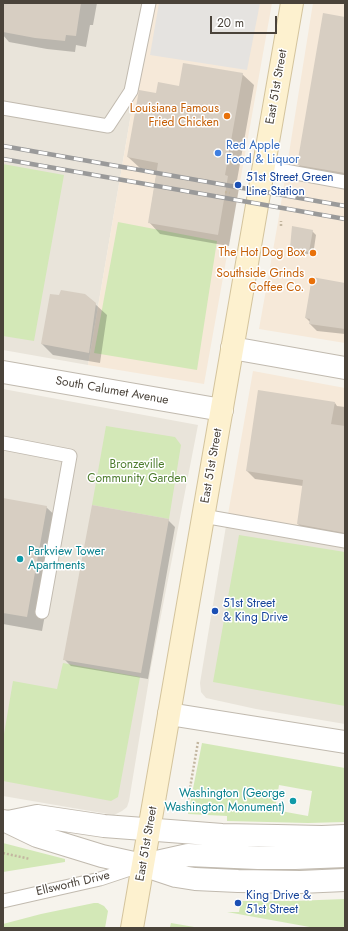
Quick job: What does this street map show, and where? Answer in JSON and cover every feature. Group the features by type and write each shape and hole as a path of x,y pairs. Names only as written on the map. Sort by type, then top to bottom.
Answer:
{"main road":[{"name":"East 51st Street","path":"132,928 292,3"}],"street":[{"path":"232,348 345,368"},
{"name":"South Calumet Avenue","path":"3,372 222,410"},
{"path":"169,714 345,742"},
{"path":"5,821 37,816 104,826 149,830 230,835 345,836"},
{"path":"5,821 37,836 102,856 143,865 176,876 195,879 272,882 345,880"},
{"path":"143,865 188,855 258,858 345,856"}],"lane":[{"path":"3,108 108,126 131,90 149,3"},
{"path":"263,167 345,182"},
{"path":"3,443 70,456 42,612"},
{"path":"203,516 345,542"},
{"name":"Ellsworth Drive","path":"3,900 100,879 143,865"}],"path":[{"path":"225,192 230,193"},
{"path":"281,221 281,226"},
{"path":"185,817 198,742"},
{"path":"179,805 187,805"}],"shaded area":[{"path":"3,3 150,3 88,365 3,350"},
{"path":"150,3 272,3 204,384 88,365"},
{"path":"159,3 260,3 247,70 150,55"},
{"path":"313,3 345,3 345,343 259,329 278,222"},
{"path":"253,371 345,388 345,541 227,520"},
{"path":"3,389 198,425 151,667 129,801 127,807 114,815 3,796"},
{"path":"227,520 345,541 345,724 256,709 206,698 201,692 200,683"}],"green space":[{"path":"3,164 64,175 34,341 3,336"},
{"path":"118,222 217,241 197,370 94,353"},
{"name":"Bronzeville Community Garden","path":"106,426 175,437 181,445 169,519 92,505"},
{"path":"239,535 345,552 345,706 213,682"},
{"path":"63,663 140,677 118,797 111,801 3,781 3,740 13,681 57,689"},
{"path":"202,743 345,768 345,822 308,823 227,821 227,816 188,814","holes":["279,785 312,791 308,816 275,810"]},
{"path":"3,843 65,859 65,862 3,872"},
{"path":"345,899 345,928 315,928 227,912 239,912 241,901"},
{"path":"94,903 104,906 108,911 105,928 3,928 3,924"},
{"path":"171,923 200,928 170,927"}],"building":[{"path":"3,3 81,3 76,36 66,35 65,41 35,38 3,32"},
{"path":"323,13 345,17 345,173 297,165"},
{"path":"183,63 243,73 225,175 228,176 218,235 148,223 158,163 127,157 139,90 156,93 158,82 179,86"},
{"path":"292,226 313,230 309,252 290,248"},
{"path":"312,277 345,283 345,329 309,324 310,319 305,318"},
{"path":"61,290 85,294 96,303 89,353 41,344 50,294 59,295"},
{"path":"258,390 335,402 331,424 345,426 345,533 297,524 303,480 246,471"},
{"name":"Parkview Tower Apartments","path":"3,498 47,506 27,617 3,613"},
{"path":"92,505 169,519 141,673 63,660"}],"railway":[{"path":"3,146 345,206"},
{"path":"3,159 345,219"}],"place":[{"name":"Louisiana Famous Fried Chicken","path":"227,116"},
{"name":"Red Apple Food & Liquor","path":"218,153"},
{"name":"51st Street Green Line Station","path":"238,185"},
{"name":"The Hot Dog Box","path":"313,253"},
{"name":"Southside Grinds Coffee Co.","path":"312,281"},
{"name":"Parkview Tower Apartments","path":"20,559"},
{"name":"51st Street & King Drive","path":"215,611"},
{"name":"Washington (George Washington Monument)","path":"293,801"},
{"name":"King Drive & 51st Street","path":"238,903"}]}
